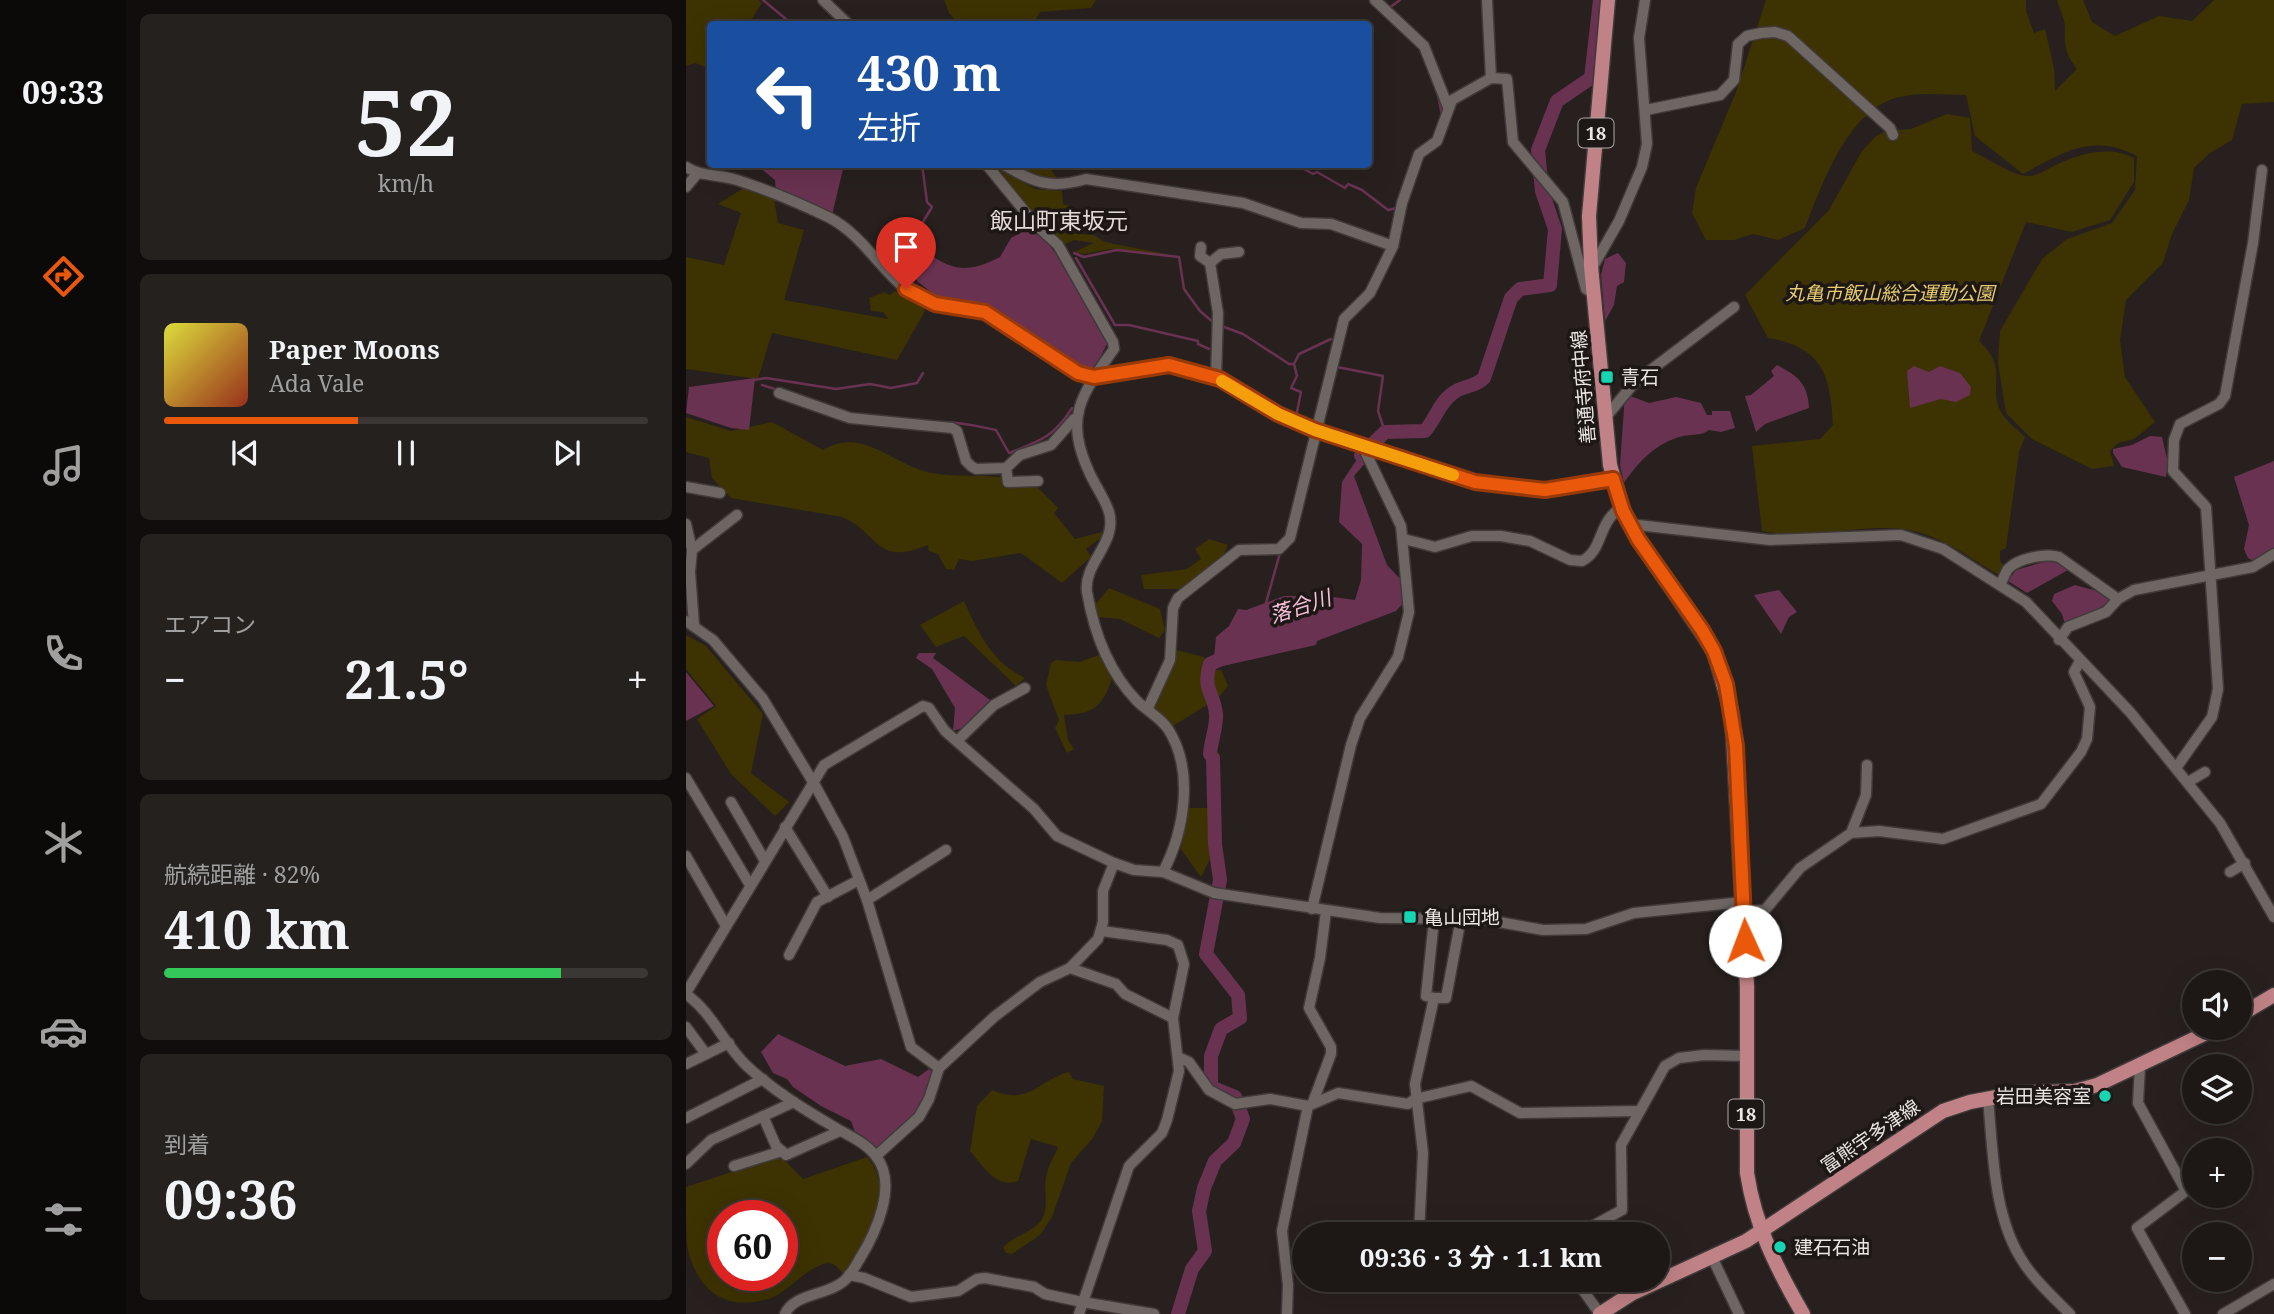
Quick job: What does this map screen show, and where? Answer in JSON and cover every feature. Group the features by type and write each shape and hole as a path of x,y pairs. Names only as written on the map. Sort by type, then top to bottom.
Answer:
{"main road":[{"name":"善通寺府中線","path":"1608,0 1590,191 1589,266 1613,479 1629,524 1658,571 1702,630 1721,666 1736,746 1744,906 1747,1173 1761,1231 1804,1314"},
{"path":"2252,1008 2274,995"},
{"name":"富熊宇多津線","path":"1600,1314 1631,1294 1761,1231 1943,1111 2018,1093 2085,1089 2192,1040"}],"street":[{"path":"823,0 845,21"},
{"path":"1375,0 1424,46 1448,107"},
{"path":"1487,0 1491,78"},
{"path":"1589,266 1619,222 1642,167 1647,144 1639,38 1645,0"},
{"path":"1642,18 1653,0"},
{"path":"1646,110 1720,95 1734,80 1738,44 1747,36 1774,32 1788,36 1804,48 1890,128 1892,135"},
{"path":"1148,708 1170,660 1172,615 1178,598 1238,550 1279,549 1290,538 1344,319 1370,293 1393,246 1402,203 1419,154 1437,141 1452,100 1491,78 1507,79 1513,142 1563,202 1586,289 1593,293"},
{"path":"686,167 697,174"},
{"path":"779,393 850,418 953,428 957,431 966,461 976,469 1006,468 1020,455 1051,445 1075,416 1095,375 1114,349 1113,342 1058,245 1035,224 989,168"},
{"path":"1010,168 1047,185 1064,186 1086,179 1243,203 1301,223 1331,224 1393,246"},
{"path":"686,187 697,174 710,169 831,219 846,228 914,295 935,304 985,312 1066,366 1095,375 1169,365 1216,378 1278,414 1315,430 1368,450 1475,482 1545,490 1613,479"},
{"path":"2176,768 2212,717 2218,689 2206,507 2173,471 2174,440 2180,424 2219,404 2225,396 2253,243 2262,170"},
{"path":"1201,247 1200,257 1210,263 1218,313 1216,378"},
{"path":"1210,263 1221,254 1239,252"},
{"path":"1605,418 1635,382 1734,307"},
{"path":"1075,416 1082,456 1109,511 1111,522 1110,532 1089,576 1086,589 1098,640 1105,657 1128,691 1168,729 1178,749 1183,789 1179,837 1163,872"},
{"path":"1312,909 1327,838 1360,718 1398,657 1409,612 1404,539 1368,450"},
{"path":"1006,468 1008,482 1038,481"},
{"path":"686,486 720,493"},
{"path":"1404,539 1435,547 1472,536 1501,536 1530,541 1570,560 1582,561 1596,549 1608,518 1622,507"},
{"path":"692,550 737,515"},
{"path":"686,524 692,550 690,623 713,640 762,699 843,836 867,900 911,1047 939,1068"},
{"path":"1629,524 1770,540 1891,535 1911,537 1943,549 2026,602 2059,640 2130,712 2220,823 2274,917"},
{"path":"2000,585 2008,569 2018,563 2052,554 2059,556 2118,599"},
{"path":"2059,640 2068,627 2106,612 2118,599 2134,590 2253,567 2274,554"},
{"path":"785,1314 792,1303 828,1291 849,1275 871,1239 884,1197 884,1174 876,1156 794,1102 740,1059 702,1007 686,994 824,765 923,706 929,708 945,731 1034,809 1057,836 1134,870 1163,872 1228,896 1326,911 1380,918 1461,918 1543,930 1586,929 1634,913 1744,906 1765,910 1800,868 1851,833 1879,831 1943,839 2041,803 2081,752 2087,738 2090,707 2074,672 2080,661"},
{"path":"957,741 994,705 1025,688"},
{"path":"1851,833 1866,795 1867,765"},
{"path":"2188,782 2205,772"},
{"path":"686,778 750,885"},
{"path":"731,802 765,860"},
{"path":"785,827 828,897"},
{"path":"867,900 946,850"},
{"path":"686,856 726,926"},
{"path":"876,1156 919,1117 929,1099 939,1068 994,1017 1040,982 1070,968 1102,931 1103,891 1114,863"},
{"path":"2230,872 2245,863"},
{"path":"789,955 817,902 859,880"},
{"path":"1287,1314 1288,1285 1282,1231 1311,1104 1331,1054 1331,1047 1309,1008 1320,958 1326,911"},
{"path":"1434,920 1426,996 1446,998 1461,918"},
{"path":"1079,1314 1129,1167 1162,1133 1179,1071 1173,1018 1184,964 1178,946 1167,940 1102,931"},
{"path":"1070,968 1116,984 1125,995 1173,1018"},
{"path":"1420,1222 1423,1153 1415,1084 1434,998"},
{"path":"686,1027 706,1054"},
{"path":"686,1064 729,1043"},
{"path":"1600,1222 1622,1210 1621,1145 1638,1111 1671,1061 1704,1055 1746,1056"},
{"path":"1178,1057 1189,1062 1209,1090 1237,1104 1270,1099 1311,1104 1338,1093 1408,1104 1415,1099 1471,1086 1520,1114 1638,1111"},
{"path":"2140,1066 2138,1103 2186,1191 2137,1228 2185,1314"},
{"path":"686,1118 764,1079"},
{"path":"1988,1099 1998,1190 2010,1239 2021,1260 2070,1314"},
{"path":"686,1164 710,1140 794,1102"},
{"path":"763,1116 786,1155 841,1131"},
{"path":"734,1166 782,1151"},
{"path":"1712,1257 1739,1314"},
{"path":"849,1275 864,1278 911,1297 958,1291 977,1279 985,1279 1034,1287 1045,1294 1082,1302 1154,1314"},
{"path":"2223,1314 2274,1284"},
{"path":"1584,1292 1600,1314"}],"green space":[{"path":"686,0 758,0 762,3 752,21 707,21 707,68 695,63 686,66"},
{"path":"944,0 1096,0 1091,8 1040,12 1035,21 956,21 949,13"},
{"path":"1766,0 2026,0 2026,11 2034,33 2045,29 2054,68 2055,91 2077,69 2066,49 2065,24 2057,0 2083,0 2092,22 2115,36 2159,16 2192,21 2214,0 2274,0 2274,102 2242,104 2232,140 2210,153 2194,168 2189,200 2172,234 2163,263 2126,300 2120,340 2125,377 2155,422 2134,439 2118,443 2110,451 2114,466 2092,469 2032,439 2006,413 1998,363 2000,331 2042,259 2067,239 2112,223 2135,190 2137,156 2106,146 2078,148 2023,174 1975,136 1966,95 1908,95 1890,100 1874,109 1860,122 1827,174 1805,228 1778,240 1753,234 1734,240 1706,240 1692,213 1696,188 1736,92"},
{"name":"丸亀市飯山総合運動公園","path":"1947,114 1970,118 1972,151 2020,175 2034,175 2075,157 2095,153 2115,152 2134,158 2134,182 2110,220 2072,232 2026,222 1979,341 1994,360 1997,403 2001,412 2025,437 2019,452 2006,548 2000,551 2000,561 2005,567 1999,575 1952,547 1915,531 1885,528 1796,535 1762,531 1752,446 1820,439 1833,425 1829,392 1820,367 1801,349 1768,338 1745,295 1829,210 1862,151 1875,137 1885,131 1911,129"},
{"path":"1017,168 1050,168 1059,181 1035,177"},
{"path":"1002,170 1035,189 1062,191 1063,204 1073,207 1072,215 1061,219 1052,227 1053,232 1094,235 1105,242 1176,256 1111,249 1084,254 1074,252 1094,243 1074,240 1063,245 1033,217 998,174"},
{"path":"750,184 773,192 778,223 804,230 784,300 888,319 883,312 871,311 869,298 884,292 890,295 895,291 923,307 925,311 897,360 772,333 758,379 686,369 686,257 724,265 741,213 718,204"},
{"path":"686,417 731,431 772,422 823,450 851,442 877,449 931,473 1003,477 1004,488 1037,487 1058,508 1054,513 1075,539 1102,532 1103,536 1086,549 1091,557 1062,583 1021,553 972,561 959,559 954,570 946,569 938,554 929,551 928,545 911,551 888,550 842,517 731,498 712,478 709,458 686,452"},
{"path":"1209,539 1228,545 1221,561 1182,589 1144,589 1141,575 1187,569 1201,559 1195,549"},
{"path":"1109,588 1160,609 1165,630 1159,638 1120,619 1097,617 1094,606"},
{"path":"964,601 981,636 995,655 1025,678 1016,686 964,636 936,647 920,625"},
{"path":"686,635 706,646 763,714 751,773 789,802 775,816 731,774 697,719 716,706 686,669"},
{"path":"1176,650 1204,657 1206,663 1215,670 1221,670 1228,686 1218,698 1173,726 1152,705 1172,668"},
{"path":"1099,655 1112,679 1096,707 1083,713 1064,715 1068,740 1074,749 1067,753 1055,728 1059,720 1046,685 1051,663 1056,660 1079,662"},
{"path":"1188,808 1210,808 1212,855 1201,877 1181,849"},
{"path":"1069,1072 1073,1079 1104,1086 1102,1121 1093,1138 1071,1163 1052,1217 1040,1235 1012,1254 1006,1253 1003,1247 1036,1226 1043,1217 1047,1173 1058,1147 1031,1139 1018,1181 1010,1183 997,1179 970,1151 977,1106 992,1090 1005,1094 1024,1094"},
{"path":"780,1156 803,1179 867,1157 875,1170 879,1201 875,1217 861,1249 843,1274 835,1265 827,1263 819,1265 798,1280 798,1200 707,1200 707,1287 698,1276 687,1246 686,1187"},
{"path":"712,1291 784,1291 757,1302 742,1303"}],"water":[{"path":"760,168 843,168 832,215 776,192 775,180"},
{"path":"1028,229 1038,231 1037,235 1041,235 1056,254 1108,342 1093,371 1076,368 988,310 936,301 931,292 917,281 907,251 915,242 936,258 954,267 975,267 1000,257 1011,238"},
{"path":"1618,253 1626,263 1624,282 1617,286 1614,305 1605,321 1601,275 1605,259"},
{"path":"1777,365 1791,373 1804,387 1809,408 1765,424 1756,432 1745,396 1751,395 1774,376 1771,371"},
{"path":"1914,366 1929,372 1940,366 1960,373 1971,387 1970,395 1956,402 1941,399 1910,408 1907,371"},
{"path":"755,378 749,430 731,428 686,413 689,387"},
{"path":"1625,394 1649,403 1676,397 1701,403 1707,415 1712,415 1712,411 1730,411 1735,428 1721,432 1709,430 1665,443 1642,460 1624,483 1620,465"},
{"path":"2150,436 2162,437 2168,463 2166,477 2122,467 2113,453 2113,449 2132,445"},
{"path":"1361,453 1367,461 1354,476 1387,565 1404,583 1405,601 1396,611 1317,641 1316,645 1214,668 1209,663 1214,657 1216,637 1229,626 1238,609 1246,610 1284,596 1326,596 1355,600 1361,580 1362,544 1339,522 1342,482"},
{"path":"2274,461 2274,550 2254,561 2248,558 2244,549 2249,525 2234,477"},
{"path":"2053,559 2068,570 2027,593 2008,581 2016,570"},
{"path":"2075,585 2101,592 2113,599 2104,609 2065,624 2062,614 2052,601 2054,594"},
{"path":"1779,590 1797,612 1789,617 1781,634 1754,595"},
{"path":"919,653 936,653 933,658 990,700 965,727 953,731 955,708 932,669 916,658"},
{"path":"686,672 714,706 686,721"},
{"path":"778,1034 845,1066 881,1059 918,1077 929,1069 932,1072 924,1096 905,1124 876,1148 855,1132 851,1121 821,1106 793,1087 787,1079 773,1073 761,1052"}],"waterway":[{"path":"763,0 788,21"},
{"path":"1389,8 1400,0"},
{"name":"落合川","path":"1361,455 1385,432 1425,431 1448,397 1484,378 1511,298 1520,289 1550,285 1555,229 1542,191 1538,150 1557,101 1591,78 1600,0"},
{"path":"1438,95 1442,115"},
{"path":"916,245 912,240 932,207 927,202 923,168"},
{"path":"1302,168 1313,174 1317,172 1345,188 1348,184 1362,190 1388,210 1397,208"},
{"path":"716,169 726,173"},
{"path":"833,214 851,226"},
{"path":"1074,253 1084,257 1117,250 1179,257 1184,289 1200,311 1214,323"},
{"path":"1076,258 1115,325 1129,325 1198,341 1198,344 1209,349"},
{"path":"1224,327 1243,334 1289,364 1294,364 1299,354 1331,339"},
{"path":"1294,364 1297,376 1291,388 1301,392 1296,417"},
{"path":"1337,367 1383,376 1378,411 1385,432"},
{"path":"754,380 766,378 836,389 870,384 891,388 917,383 923,373"},
{"path":"762,385 778,390"},
{"path":"942,422 996,430 1009,453 1045,437 1059,426 1072,408"},
{"path":"1266,603 1280,553"},
{"name":"落合川","path":"1178,1314 1192,1269 1205,1251 1199,1211 1204,1188 1215,1161 1234,1143 1243,1119 1235,1097 1211,1087 1211,1056 1221,1029 1240,1018 1238,995 1206,954 1220,880 1215,844 1213,758 1210,754 1216,714 1207,680 1210,664 1228,656"}],"slow traffic":[{"path":"1222,381 1278,414 1315,430 1453,475"}],"place":[{"name":"青石","path":"1607,377"},
{"name":"亀山団地","path":"1410,917"},
{"name":"岩田美容室","path":"2105,1096"},
{"name":"建石石油","path":"1780,1247"}],"district":[{"name":"飯山町東坂元","path":"1059,220"}],"route":[{"path":"906,289 935,304 985,312 1078,373 1094,377 1096,374 1169,365 1220,379 1278,414 1315,430 1475,482 1545,490 1613,479 1623,511 1638,539 1702,630 1721,666 1736,746 1745,941"}]}
